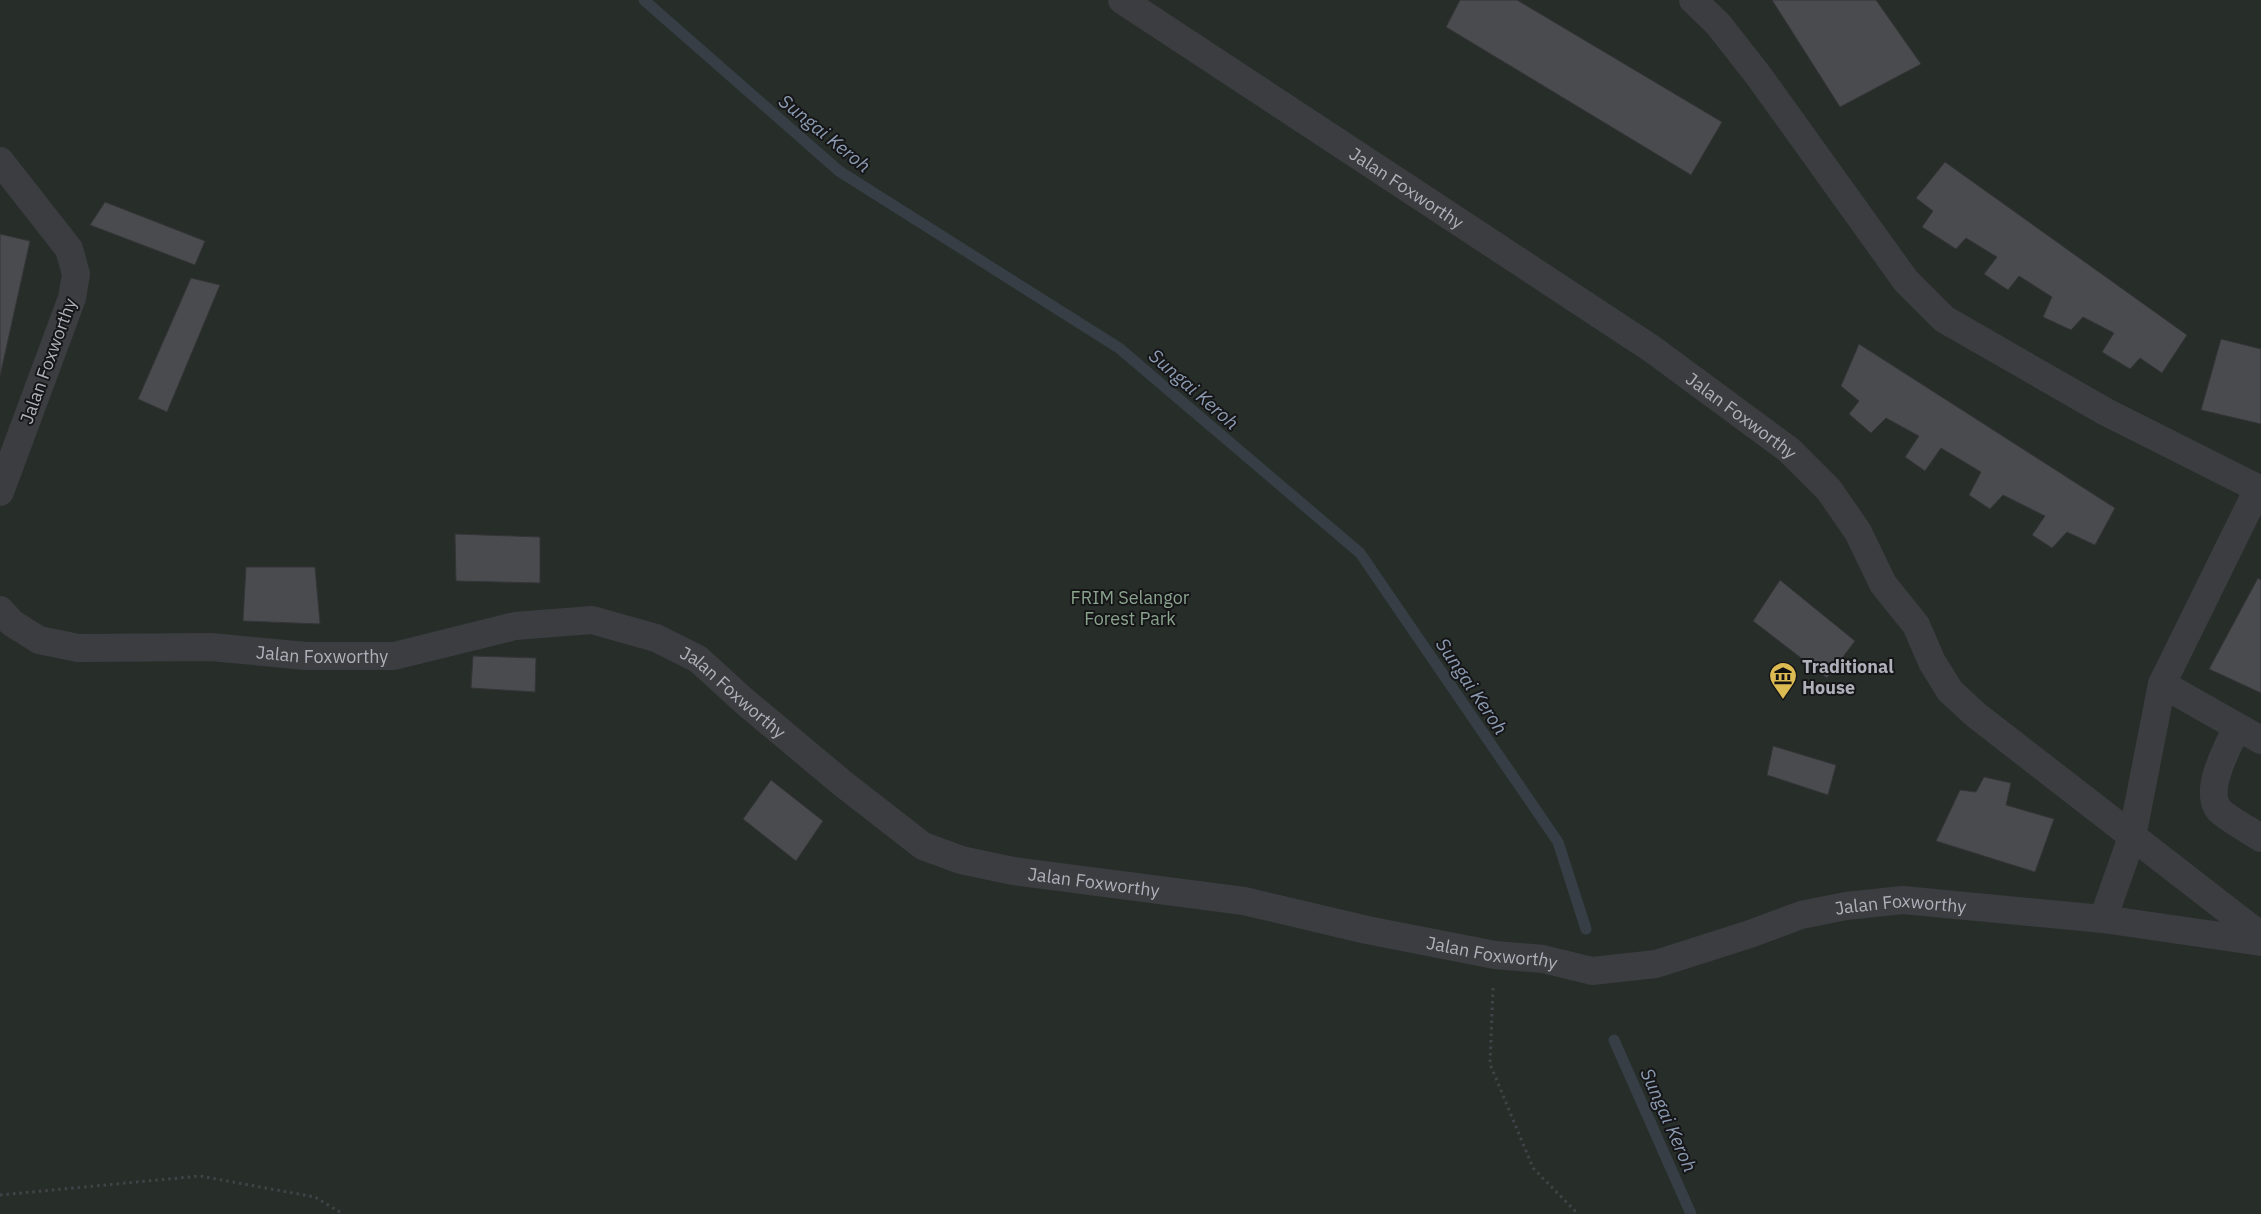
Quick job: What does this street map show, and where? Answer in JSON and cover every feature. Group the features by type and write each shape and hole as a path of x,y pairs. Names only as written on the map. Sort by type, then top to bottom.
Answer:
{"street":[{"name":"Jalan Foxworthy","path":"1122,0 1652,349 1789,450 1829,490 1858,532 1883,584 1916,625 1932,662 1950,691 1976,715 2261,936"},
{"path":"1693,0 1718,24 1758,75 1906,281 1944,319 2106,412 2260,490 2162,684 2132,837 2103,919"},
{"name":"Jalan Foxworthy","path":"0,160 69,249 76,274 72,298 0,492"},
{"name":"Jalan Foxworthy","path":"0,610 12,623 39,640 78,648 211,647 306,656 394,656 515,626 592,620 656,638 698,659 744,701 842,783 922,846 960,860 1013,871 1244,901 1367,930 1495,955 1543,960 1592,971 1656,964 1750,934 1801,915 1846,906 1903,900 2103,919 2261,942"},
{"path":"2162,684 2261,740"},
{"path":"2237,727 2214,780 2214,798 2219,811 2261,838"}],"path":[{"path":"1495,955 1490,1064 1533,1168 1578,1214"},
{"path":"0,1194 200,1176 315,1197 343,1214"}],"green space":[{"name":"FRIM Selangor Forest Park","path":"0,0 2261,0 2261,1214 0,1214"}],"building":[{"path":"1460,0 1517,0 1722,122 1691,175 1446,27"},
{"path":"1772,0 1876,0 1921,64 1840,107"},
{"path":"1945,162 2187,335 2162,373 2140,358 2130,369 2102,352 2114,333 2083,317 2071,330 2043,317 2052,297 2019,276 2008,290 1984,274 1997,257 1966,238 1956,249 1922,227 1933,211 1916,198"},
{"path":"105,202 205,241 195,265 90,225"},
{"path":"0,234 30,241 0,376"},
{"path":"191,278 220,285 167,412 138,399"},
{"path":"2221,339 2261,349 2261,424 2201,410"},
{"path":"1859,344 2115,508 2095,545 2067,532 2052,548 2032,535 2045,516 2003,495 1990,509 1969,495 1981,472 1941,448 1925,471 1905,457 1919,436 1886,418 1871,433 1849,414 1859,401 1841,386"},
{"path":"455,534 540,537 540,583 456,581"},
{"path":"246,567 315,567 320,624 243,621"},
{"path":"2258,578 2261,580 2261,693 2209,669"},
{"path":"1780,580 1855,641 1827,678 1753,621"},
{"path":"473,656 536,658 535,692 471,688"},
{"path":"1773,746 1836,765 1828,795 1767,775"},
{"path":"1984,777 2011,783 2006,805 2054,819 2035,872 1936,841 1960,790 1976,792"},
{"path":"771,780 823,821 796,861 743,819"}],"waterway":[{"name":"Sungai Keroh","path":"644,0 839,171 1119,348 1360,553 1558,842 1586,929"},
{"name":"Sungai Keroh","path":"1614,1040 1691,1214"}],"place":[{"name":"Traditional House","path":"1783,700"}]}
